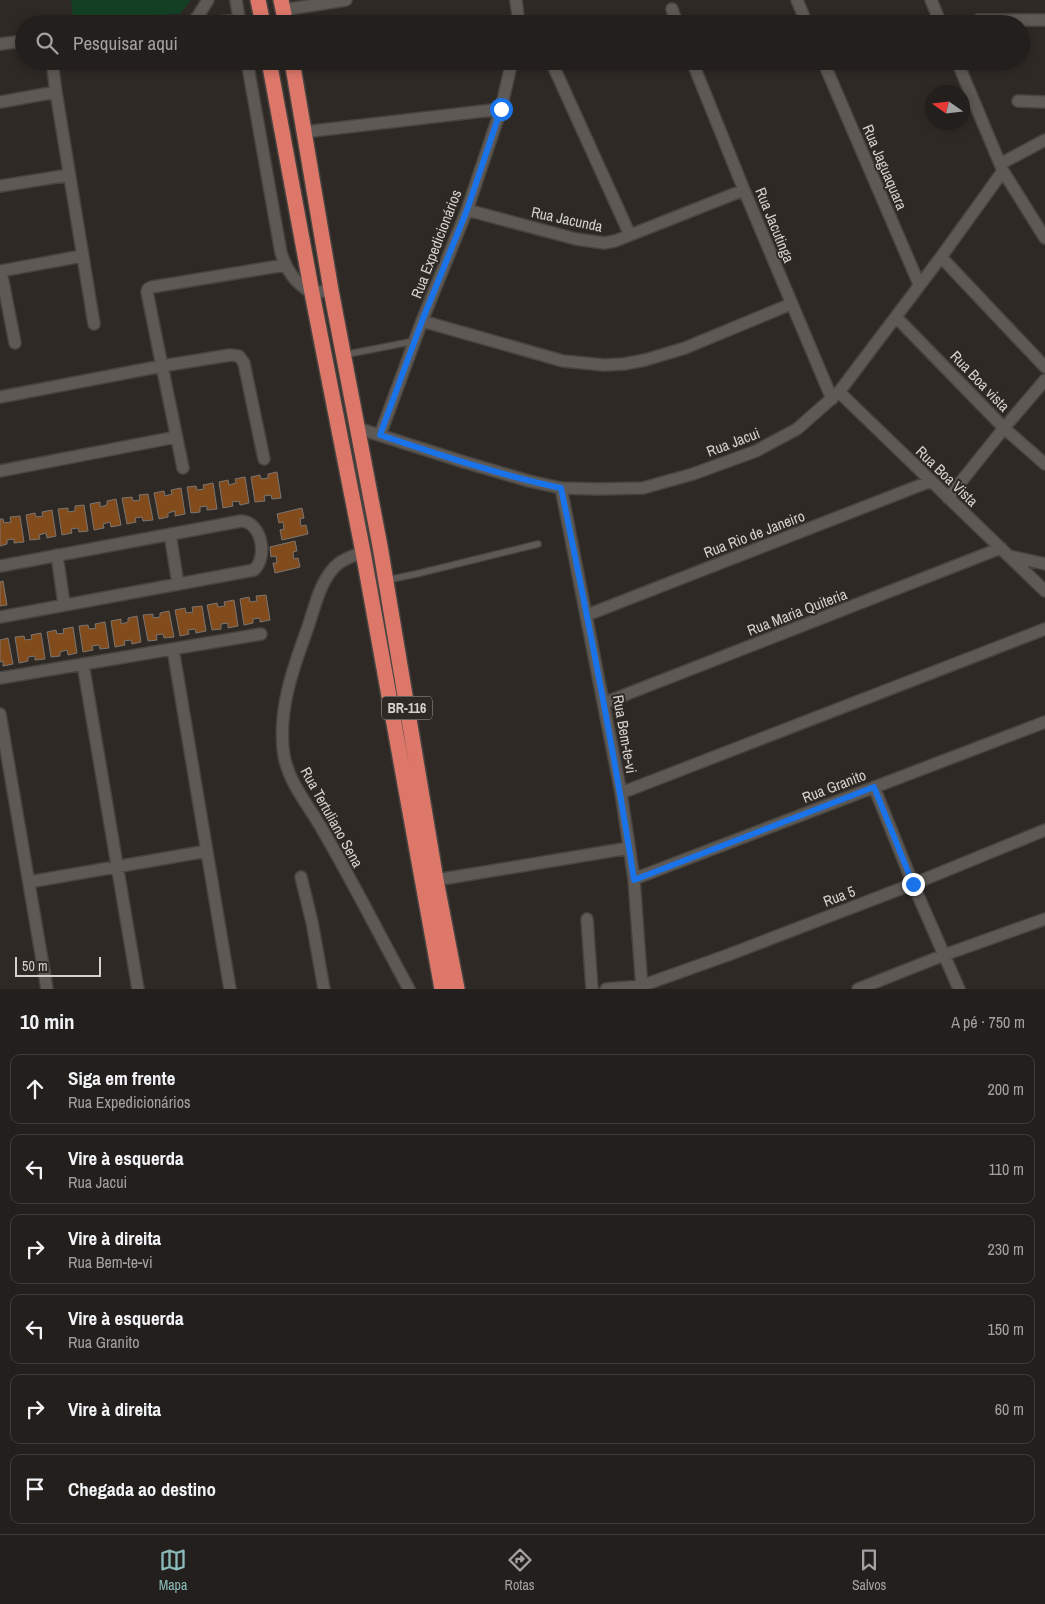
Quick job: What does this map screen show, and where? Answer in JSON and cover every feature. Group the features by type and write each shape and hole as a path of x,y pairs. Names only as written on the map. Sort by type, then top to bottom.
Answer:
{"highway":[{"path":"258,0 260,15"},
{"path":"272,70 312,293 363,552 442,989"},
{"path":"294,70 331,290 357,428"},
{"name":"BR-116","path":"357,428 436,880 457,989"}],"street":[{"path":"199,15 208,0"},
{"path":"236,0 239,15"},
{"path":"283,11 346,0"},
{"path":"516,0 518,15"},
{"path":"796,0 803,15"},
{"path":"931,0 937,15"},
{"path":"1030,20 1045,20"},
{"path":"0,44 15,42"},
{"path":"53,70 94,324"},
{"path":"249,70 281,253 285,265 296,282 312,293 331,290"},
{"name":"Rua Expedicionários","path":"380,435 422,321 467,210 501,109 510,70"},
{"path":"555,70 630,235"},
{"name":"Rua Jacutinga","path":"696,70 791,304 835,396"},
{"name":"Rua Jaguaquara","path":"827,70 919,284"},
{"path":"961,70 1002,168 1045,238"},
{"path":"0,102 56,92"},
{"path":"1018,102 1045,102"},
{"path":"304,132 501,109"},
{"name":"Rua Jacui","path":"357,428 519,479 561,488 642,488 693,474 756,451 797,429 835,396 941,257 1002,168 1045,140"},
{"path":"0,186 69,175"},
{"name":"Rua Jacunda","path":"467,210 576,239 604,242 615,241 744,190"},
{"path":"15,343 1,271 82,256"},
{"path":"941,257 1045,367"},
{"path":"183,468 147,292 148,289 285,265"},
{"path":"422,321 563,361 604,365 645,360 685,348 791,304"},
{"name":"Rua Boa vista","path":"896,317 1004,428 1045,464"},
{"path":"0,397 234,354 242,358 244,364 264,459"},
{"path":"948,498 1045,380"},
{"name":"Rua Boa Vista","path":"835,396 931,481 1045,591"},
{"path":"0,471 176,438"},
{"name":"Rua Rio de Janeiro","path":"587,615 931,481"},
{"name":"Rua Bem-te-vi","path":"561,488 604,703 629,848 634,880 642,987"},
{"path":"0,566 245,521 254,527 262,552 254,570 0,617"},
{"path":"170,534 178,584"},
{"name":"Rua Tertuliano Sena","path":"363,552 339,564 331,571 323,586 291,676 283,722 282,740 284,758 289,772 323,830 409,989"},
{"path":"1005,552 1045,564"},
{"name":"Rua Maria Quiteria","path":"604,703 1005,552"},
{"path":"57,555 64,604"},
{"path":"620,793 1045,628"},
{"path":"0,678 261,634"},
{"path":"173,649 230,989"},
{"path":"83,664 138,989"},
{"path":"0,714 47,989"},
{"name":"Rua Granito","path":"634,880 1045,722"},
{"path":"874,787 913,884 959,989"},
{"name":"Rua 5","path":"606,989 642,987 913,884 1045,830"},
{"path":"436,880 629,848"},
{"path":"29,882 207,851"},
{"path":"301,878 312,922 324,989"},
{"path":"587,919 592,989"},
{"path":"858,989 944,955 1045,919"}],"lane":[{"path":"343,355 415,341"},
{"path":"385,580 538,544"}],"green space":[{"path":"71,0 191,0 180,14 73,15"}],"building":[{"path":"277,472 281,498 272,499 271,495 264,496 265,501 255,502 251,477 260,475 261,479 268,478 268,474"},
{"path":"245,477 249,503 240,505 239,501 232,502 233,506 223,508 219,482 228,480 229,485 236,483 235,479"},
{"path":"213,483 217,509 207,510 207,506 200,507 200,512 191,513 187,487 196,486 197,490 204,489 203,485"},
{"path":"181,488 185,514 175,516 175,511 168,513 168,517 159,519 154,493 164,491 165,496 172,494 171,490"},
{"path":"148,494 153,520 143,521 142,517 135,518 136,522 127,524 122,498 132,497 133,501 140,500 139,495"},
{"path":"116,499 121,525 111,527 110,522 103,524 104,528 94,530 90,504 100,502 100,507 107,505 107,501"},
{"path":"84,505 88,531 79,532 78,528 71,529 72,533 62,535 58,509 68,508 68,512 75,511 75,506"},
{"path":"302,508 304,518 300,519 301,526 306,525 308,534 282,540 280,530 284,529 283,522 279,523 277,514"},
{"path":"52,510 56,536 47,538 46,533 39,535 40,539 30,540 26,515 35,513 36,517 43,516 42,512"},
{"path":"20,516 24,542 14,543 14,539 7,540 7,544 0,546 0,519 3,519 4,523 11,522 10,517"},
{"path":"295,541 297,551 293,552 294,559 298,558 300,567 275,573 273,563 277,563 276,556 271,557 270,547"},
{"path":"3,581 7,605 0,606 0,582"},
{"path":"266,595 270,620 260,622 260,618 253,619 253,623 244,625 240,599 249,597 250,602 257,601 256,596"},
{"path":"234,600 238,626 228,628 228,623 221,624 221,629 212,630 207,605 217,603 218,607 225,606 224,602"},
{"path":"202,606 206,631 196,633 195,629 188,630 189,634 180,636 175,610 185,608 186,613 193,612 192,607"},
{"path":"169,611 174,637 164,638 163,634 156,635 157,640 148,641 143,615 153,614 153,618 160,617 160,613"},
{"path":"137,616 141,642 132,644 131,640 124,641 125,645 115,647 111,621 121,619 121,624 128,622 128,618"},
{"path":"105,622 109,648 100,649 99,645 92,646 93,650 83,652 79,626 88,625 89,629 96,628 95,624"},
{"path":"73,627 77,653 68,655 67,650 60,652 60,656 51,657 47,632 56,630 57,634 64,633 63,629"},
{"path":"41,633 45,659 35,660 35,656 28,657 28,661 19,663 15,637 24,636 25,640 32,639 31,635"},
{"path":"8,638 13,664 3,666 3,661 0,662 0,640"}],"route":[{"path":"501,109 467,210 422,321 380,435 464,462 529,481 561,488 604,703 634,880 874,787 913,884"}]}
